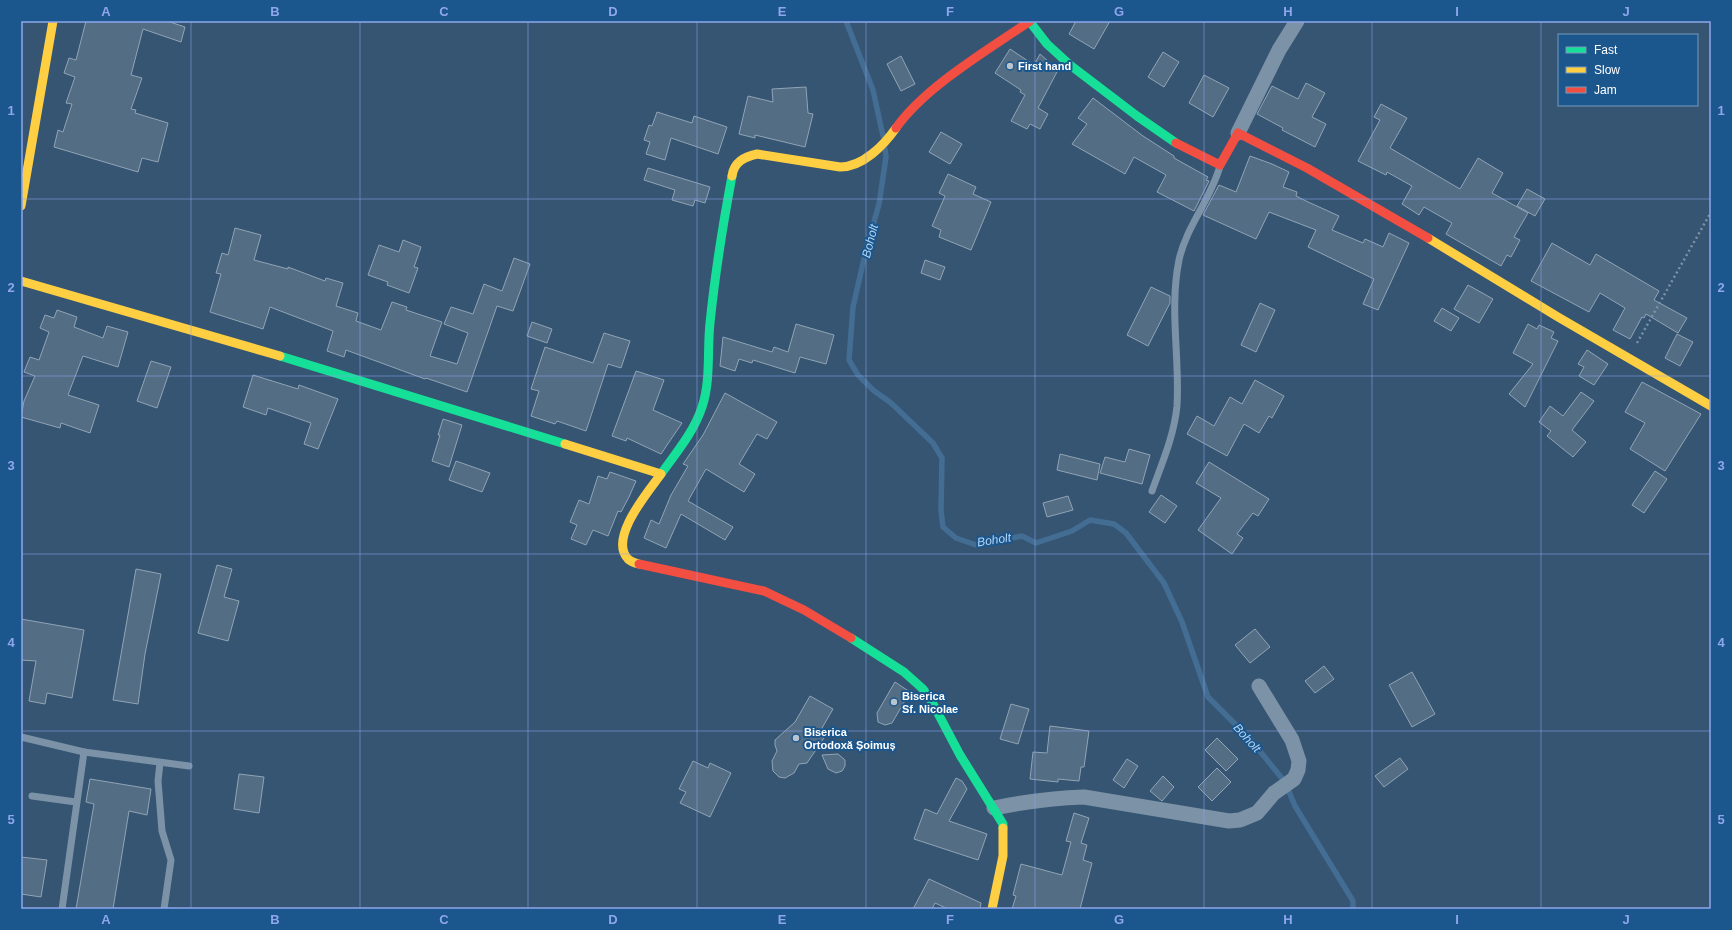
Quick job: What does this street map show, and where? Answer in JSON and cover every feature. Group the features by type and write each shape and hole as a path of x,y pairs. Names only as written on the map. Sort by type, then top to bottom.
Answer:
{"street":[{"path":"21,206 52,21"},
{"path":"992,909 1005,834 1003,824 951,741 936,709 923,689 912,678 894,665 798,605 780,596 764,591 638,564 627,558 622,549 621,541 623,532 641,502 693,428 702,408 706,394 710,323 725,212 733,169 738,162 747,156 757,154 840,167 849,167 856,164 890,138 902,120 918,103 956,72 1030,22 1048,44 1086,77 1133,114 1173,142 1201,158 1220,166 1279,50 1297,21"},
{"path":"1238,133 1301,164 1342,187 1628,359 1711,406"},
{"path":"21,281 279,356 661,474"},
{"path":"994,808 1026,801 1084,797 1229,820 1240,820 1257,813 1274,793 1294,779 1298,770 1299,761 1297,751 1292,740 1259,686"}],"lane":[{"path":"1152,491 1172,435 1176,407 1177,375 1174,319 1179,259 1192,227 1216,181 1220,166"},
{"path":"21,737 84,752 189,766"},
{"path":"62,909 84,752"},
{"path":"160,763 158,781 162,831 171,860 164,909"},
{"path":"32,796 76,802"}],"path":[{"path":"1628,359 1711,212"}],"building":[{"path":"86,21 167,21 185,27 181,42 143,29 131,75 142,78 131,109 136,110 135,113 168,123 158,162 142,158 138,172 54,147 58,130 63,132 72,104 66,103 75,77 64,73 69,58 76,60"},
{"path":"1076,21 1110,21 1094,49 1069,34"},
{"path":"1010,49 1034,65 1040,54 1058,70 1038,108 1048,114 1040,129 1030,124 1027,129 1011,121 1025,95 1020,92 1021,90 995,73"},
{"path":"1163,52 1179,62 1164,87 1148,77"},
{"path":"901,56 915,84 901,91 887,64"},
{"path":"1204,75 1229,88 1213,117 1189,103"},
{"path":"1306,83 1325,93 1312,117 1326,124 1315,147 1282,130 1283,128 1257,114 1272,86 1298,99"},
{"path":"806,87 808,113 813,114 805,147 755,135 755,138 739,134 748,96 773,102 772,89"},
{"path":"1093,98 1143,136 1174,156 1174,158 1208,177 1206,180 1209,181 1194,211 1157,192 1166,175 1134,157 1125,174 1072,144 1087,124 1078,118"},
{"path":"1381,104 1407,118 1390,148 1460,189 1478,158 1503,173 1492,193 1528,213 1514,237 1520,240 1511,257 1507,255 1501,266 1446,234 1452,223 1424,207 1419,215 1402,204 1412,186 1387,172 1386,175 1358,161 1380,120 1374,117"},
{"path":"657,112 692,123 694,116 727,127 718,154 671,138 665,160 646,154 650,142 644,140 649,125 652,126"},
{"path":"941,132 962,144 950,164 929,152"},
{"path":"1250,156 1289,172 1283,187 1297,192 1296,196 1339,216 1332,230 1363,243 1365,239 1383,247 1389,233 1409,243 1378,310 1363,304 1374,279 1308,247 1316,230 1269,212 1256,239 1203,215 1219,185 1236,192"},
{"path":"648,168 710,187 705,203 695,200 693,206 672,200 675,190 644,180"},
{"path":"948,174 976,187 973,194 991,202 971,250 939,237 941,230 932,226 945,196 939,193"},
{"path":"1527,189 1545,199 1535,216 1517,206"},
{"path":"235,228 261,235 254,260 288,269 288,267 325,281 326,278 343,283 336,306 358,313 356,321 381,330 392,302 407,307 406,310 442,322 430,356 457,364 468,333 444,324 451,307 473,314 484,284 502,291 514,258 530,264 513,311 497,306 467,392 426,378 425,379 346,350 344,357 327,351 333,331 270,307 263,329 210,312 221,274 216,273 222,253 228,255"},
{"path":"403,240 421,247 414,267 418,268 409,293 387,285 388,282 368,275 379,245 399,252"},
{"path":"1552,243 1590,265 1596,254 1659,291 1654,300 1687,318 1678,333 1646,314 1644,318 1642,317 1630,339 1613,330 1625,308 1600,293 1589,312 1531,281"},
{"path":"925,260 945,267 940,280 921,273"},
{"path":"1468,285 1493,299 1479,323 1454,309"},
{"path":"1151,287 1170,296 1170,303 1148,346 1127,335"},
{"path":"1260,303 1275,310 1256,352 1241,345"},
{"path":"1442,308 1459,318 1451,331 1434,321"},
{"path":"57,310 77,317 74,327 103,338 107,326 128,332 118,367 83,356 68,395 99,405 90,433 61,423 60,428 21,417 24,401 35,376 24,372 30,357 39,360 49,332 40,328 45,315 54,318"},
{"path":"532,322 552,329 547,343 527,336"},
{"path":"796,324 834,335 826,364 800,357 795,373 753,360 752,363 739,359 735,371 720,366 723,337 772,352 774,347 788,352"},
{"path":"1528,324 1537,329 1539,325 1554,332 1551,338 1558,341 1525,407 1509,394 1533,364 1513,353"},
{"path":"604,333 630,341 621,368 608,364 586,431 557,421 555,424 531,416 539,391 531,389 545,347 593,363"},
{"path":"1677,334 1693,342 1680,366 1665,358"},
{"path":"1587,350 1608,364 1594,385 1579,376 1584,367 1578,364"},
{"path":"151,361 171,367 157,408 137,401"},
{"path":"636,371 664,380 653,410 682,423 661,454 627,438 626,441 612,436"},
{"path":"253,375 298,389 299,385 338,399 318,449 304,444 311,423 268,408 266,415 243,407"},
{"path":"1255,380 1284,396 1272,418 1269,416 1259,433 1244,424 1227,456 1187,434 1197,416 1214,426 1230,397 1242,404"},
{"path":"1642,382 1701,414 1665,471 1630,449 1645,423 1625,412"},
{"path":"1581,392 1594,401 1572,430 1586,442 1573,457 1547,436 1551,431 1539,422 1550,406 1563,416"},
{"path":"725,393 777,422 767,439 757,434 739,464 755,474 744,492 706,469 688,501 733,527 725,540 681,514 666,548 644,538 651,520 659,524 671,495 688,466 683,464 703,435"},
{"path":"443,419 462,425 449,467 432,461"},
{"path":"1129,449 1150,455 1142,484 1100,473 1105,457 1125,462"},
{"path":"1060,454 1100,464 1097,480 1057,470"},
{"path":"456,461 490,473 482,492 449,480"},
{"path":"1209,462 1269,499 1258,516 1253,513 1237,534 1243,538 1232,554 1198,530 1221,498 1196,483"},
{"path":"1655,471 1667,479 1644,513 1632,505"},
{"path":"610,472 636,481 621,512 618,511 608,536 593,530 586,545 571,539 577,525 570,522 579,500 589,504 598,476 607,479"},
{"path":"1161,495 1177,506 1165,523 1149,512"},
{"path":"1068,496 1073,510 1047,517 1043,503"},
{"path":"217,565 232,569 224,597 239,601 228,641 198,633"},
{"path":"136,569 161,574 145,654 138,704 113,700"},
{"path":"21,619 84,630 72,698 47,693 45,704 29,701 36,661 21,660"},
{"path":"1255,629 1270,647 1250,663 1235,645"},
{"path":"1324,666 1334,679 1315,693 1305,681"},
{"path":"1412,672 1435,714 1412,727 1389,685"},
{"name":"Biserica Sf. Nicolae","path":"895,682 910,692 892,723 885,725 878,722 877,713"},
{"name":"Biserica Ortodoxă Șoimuș","path":"810,696 833,709 822,728 828,732 807,763 799,764 794,773 785,778 779,777 773,771 772,761 777,751 775,740 795,722"},
{"path":"1011,704 1029,709 1018,744 1000,739"},
{"path":"1050,726 1089,731 1084,767 1081,767 1079,781 1058,779 1058,782 1030,779 1033,752 1047,753"},
{"path":"1217,738 1238,759 1226,771 1205,750"},
{"path":"838,754 845,760 845,766 842,771 836,773 828,769 822,755"},
{"path":"1400,758 1408,769 1384,787 1375,776"},
{"path":"1127,759 1138,766 1124,788 1113,780"},
{"path":"693,761 708,768 710,763 731,773 710,817 680,803 686,792 679,789"},
{"path":"1217,768 1231,782 1212,801 1198,787"},
{"path":"239,774 264,777 259,813 234,809"},
{"path":"1163,776 1174,787 1162,801 1150,791"},
{"path":"956,778 962,781 967,789 949,821 987,834 978,860 914,839 925,809 937,814"},
{"path":"90,779 151,789 147,815 129,811 113,909 76,909 94,804 86,802"},
{"path":"1074,813 1089,818 1081,843 1087,845 1083,860 1092,863 1080,909 1012,909 1016,896 1013,895 1021,864 1062,875 1071,842 1066,841"},
{"path":"21,857 47,860 41,897 21,894"},
{"path":"929,879 981,903 980,909 948,909 935,903 932,909 913,909"}],"waterway":[{"name":"Boholt","path":"846,21 873,90 883,136"},
{"name":"Boholt","path":"885,149 886,157 879,204 866,250 853,307 849,360 858,375 873,390 891,403 933,443 942,458 941,510 943,527 956,538 976,545 1022,536 1036,543 1072,531 1090,520 1114,524 1126,533 1164,583 1182,622 1208,697 1250,739 1285,782 1295,806 1353,901 1353,909"}],"traffic: fast":[{"path":"1030,22 1047,44 1070,65 1137,116 1176,143"},
{"path":"661,474 689,434 699,416 705,397 708,376 709,333 714,286 732,176"},
{"path":"280,356 565,444"},
{"path":"851,638 904,672 923,689 932,702 960,755 1003,824 1003,828"}],"traffic: slow":[{"path":"21,206 53,21"},
{"path":"732,176 735,167 740,161 757,154 840,167 849,166 872,154 896,128"},
{"path":"1428,238 1558,317 1711,406"},
{"path":"21,281 280,356"},
{"path":"565,444 661,474 632,515 626,527 623,539 623,550 628,559 639,564"},
{"path":"992,909 1003,856 1003,828"}],"traffic: jam":[{"path":"896,128 909,113 941,83 1030,21"},
{"path":"1176,143 1220,165 1238,133 1307,168 1428,238"},
{"path":"639,564 764,591 804,610 851,638"}],"place":[{"name":"First hand","path":"1010,66"},
{"name":"Biserica Sf. Nicolae","path":"894,702"},
{"name":"Biserica Ortodoxă Șoimuș","path":"796,738"}]}
